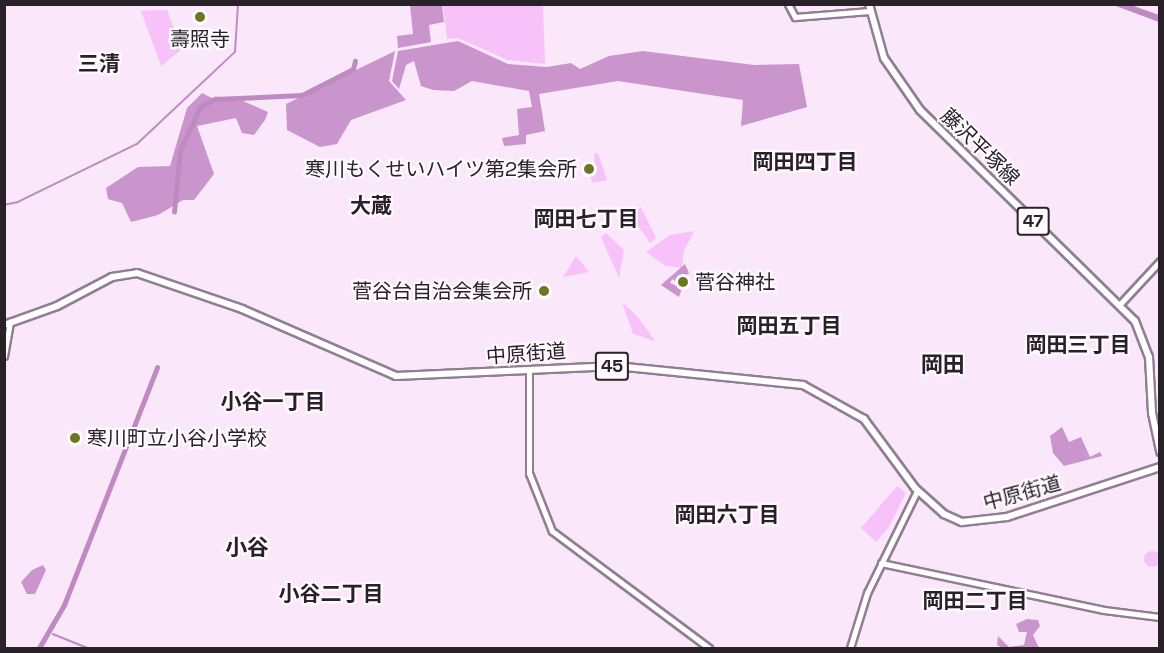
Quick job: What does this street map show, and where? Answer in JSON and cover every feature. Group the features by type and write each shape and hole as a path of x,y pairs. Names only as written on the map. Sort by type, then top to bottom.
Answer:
{"main road":[{"name":"藤沢平塚線","path":"869,8 890,69 920,110 1135,321 1147,346 1152,413 1160,452"},
{"name":"中原街道","path":"7,324 57,306 112,277 137,273 243,309 396,376 621,366 802,386 864,419 918,491 944,514 976,522 1060,502 1118,478 1160,467"}],"street":[{"path":"788,4 795,17 869,8"},
{"path":"1120,304 1160,261"},
{"path":"4,356 7,324"},
{"path":"529,370 527,462 552,531 709,648"},
{"path":"850,648 860,611 881,563 918,491"},
{"path":"881,563 1104,610 1160,617"}],"shaded area":[{"path":"410,5 442,5 444,22 429,25 431,42 398,48 397,36 413,34"},
{"path":"443,5 543,5 545,64 508,60 458,38 447,39"},
{"path":"1113,5 1131,5 1159,15 1159,22"},
{"path":"167,10 182,49 161,66 141,11"},
{"path":"458,41 508,64 547,67 571,63 580,69 609,56 643,51 754,65 799,64 807,107 741,126 743,100 618,81 539,94 545,131 526,135 526,144 504,146 502,138 519,135 517,109 532,107 529,91 472,81 454,91 433,90 421,86 414,61 406,65 399,89 392,81 398,51"},
{"path":"395,51 389,81 406,100 351,120 337,144 320,147 287,130 286,104"},
{"path":"202,93 216,100 241,100 268,112 254,135 242,133 236,118 197,126 214,174 194,200 183,200 158,215 131,222 122,203 108,199 106,188 138,167 170,166 187,108"},
{"path":"598,153 607,180 593,183 589,174 596,171 594,154"},
{"path":"641,207 656,238 650,243 631,216"},
{"path":"694,231 684,251 682,268 665,266 646,252 670,235"},
{"path":"606,233 624,250 619,278 601,237"},
{"path":"576,256 589,272 563,277"},
{"path":"685,264 689,273 677,282 672,279 670,283 682,288 679,297 661,285"},
{"path":"622,302 638,317 655,341 633,334"},
{"path":"1062,427 1069,442 1081,437 1090,457 1100,452 1102,456 1064,466 1053,453 1050,436"},
{"path":"897,486 906,493 889,527 876,542 861,528"},
{"path":"1149,551 1155,551 1160,559 1158,565 1149,567 1144,562 1144,556"},
{"path":"43,565 46,570 35,594 27,594 21,582 32,570"},
{"path":"1027,619 1038,620 1040,626 1033,635 1039,648 1003,648 997,645 998,636 1009,647 1024,645 1027,632 1019,632 1016,624"}],"waterway":[{"path":"4,205 18,202 137,144 235,52 238,4"},
{"path":"174,212 180,150 201,106 215,99 302,95 353,69 355,61"},
{"path":"39,648 64,605 157,368"},
{"path":"53,634 87,648"}],"place":[{"name":"壽照寺","path":"200,17"},
{"name":"寒川もくせいハイツ第2集会所","path":"589,169"},
{"name":"菅谷神社","path":"683,282"},
{"name":"菅谷台自治会集会所","path":"544,291"},
{"name":"寒川町立小谷小学校","path":"75,438"}],"district":[{"name":"三清","path":"99,64"},
{"name":"岡田四丁目","path":"805,162"},
{"name":"大蔵","path":"371,206"},
{"name":"岡田七丁目","path":"586,219"},
{"name":"岡田五丁目","path":"789,326"},
{"name":"岡田三丁目","path":"1078,345"},
{"name":"岡田","path":"943,365"},
{"name":"小谷一丁目","path":"273,402"},
{"name":"岡田六丁目","path":"727,515"},
{"name":"小谷","path":"247,548"},
{"name":"小谷二丁目","path":"331,594"},
{"name":"岡田二丁目","path":"975,601"}]}
